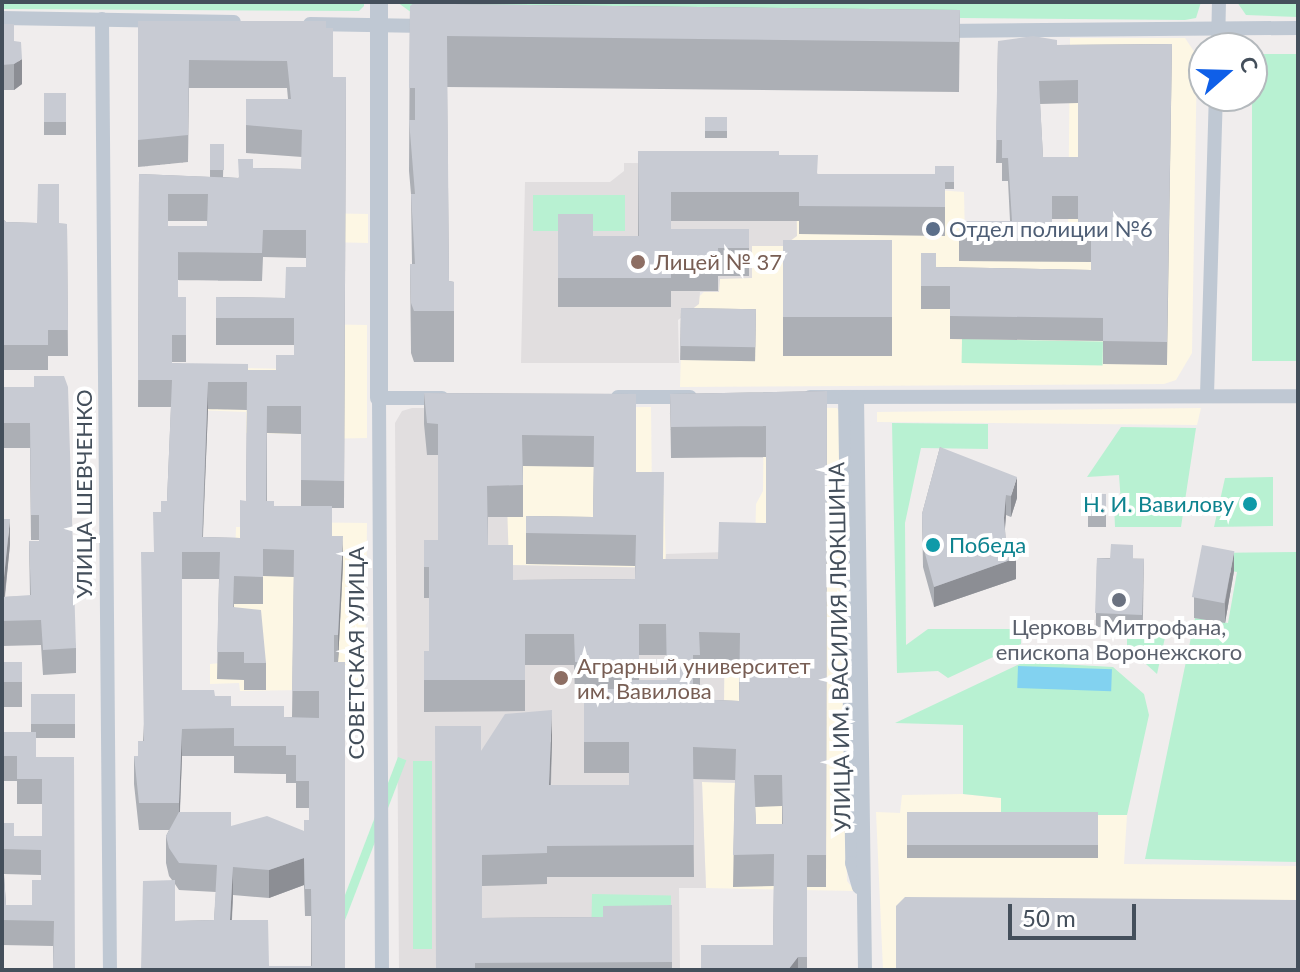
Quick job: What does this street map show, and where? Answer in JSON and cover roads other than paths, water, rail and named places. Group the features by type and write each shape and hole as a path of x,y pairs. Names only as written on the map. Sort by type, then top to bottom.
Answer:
{"street":[{"name":"СОВЕТСКАЯ УЛИЦА","path":"379,2 382,970"},
{"path":"1218,29 1219,2"},
{"path":"2,18 253,22"},
{"name":"УЛИЦА ШЕВЧЕНКО","path":"102,19 110,970"},
{"path":"298,23 441,26"},
{"path":"920,31 1298,28"},
{"path":"1207,395 1216,112"},
{"path":"788,397 1298,396"},
{"path":"606,397 702,397"},
{"name":"УЛИЦА ИМ. ВАСИЛИЯ ЛЮКШИНА","path":"851,397 852,863 861,895 865,970"},
{"path":"379,398 455,398"}],"water":[{"path":"1018,666 1112,669 1111,691 1017,688"}],"place":[{"name":"Отдел полиции №6","path":"933,229"},
{"name":"Лицей № 37","path":"638,262"},
{"name":"Н. И. Вавилову","path":"1250,504"},
{"name":"Победа","path":"933,545"},
{"name":"Церковь Митрофана, епископа Воронежского","path":"1119,600"},
{"name":"Аграрный университет им. Вавилова","path":"561,678"}]}
